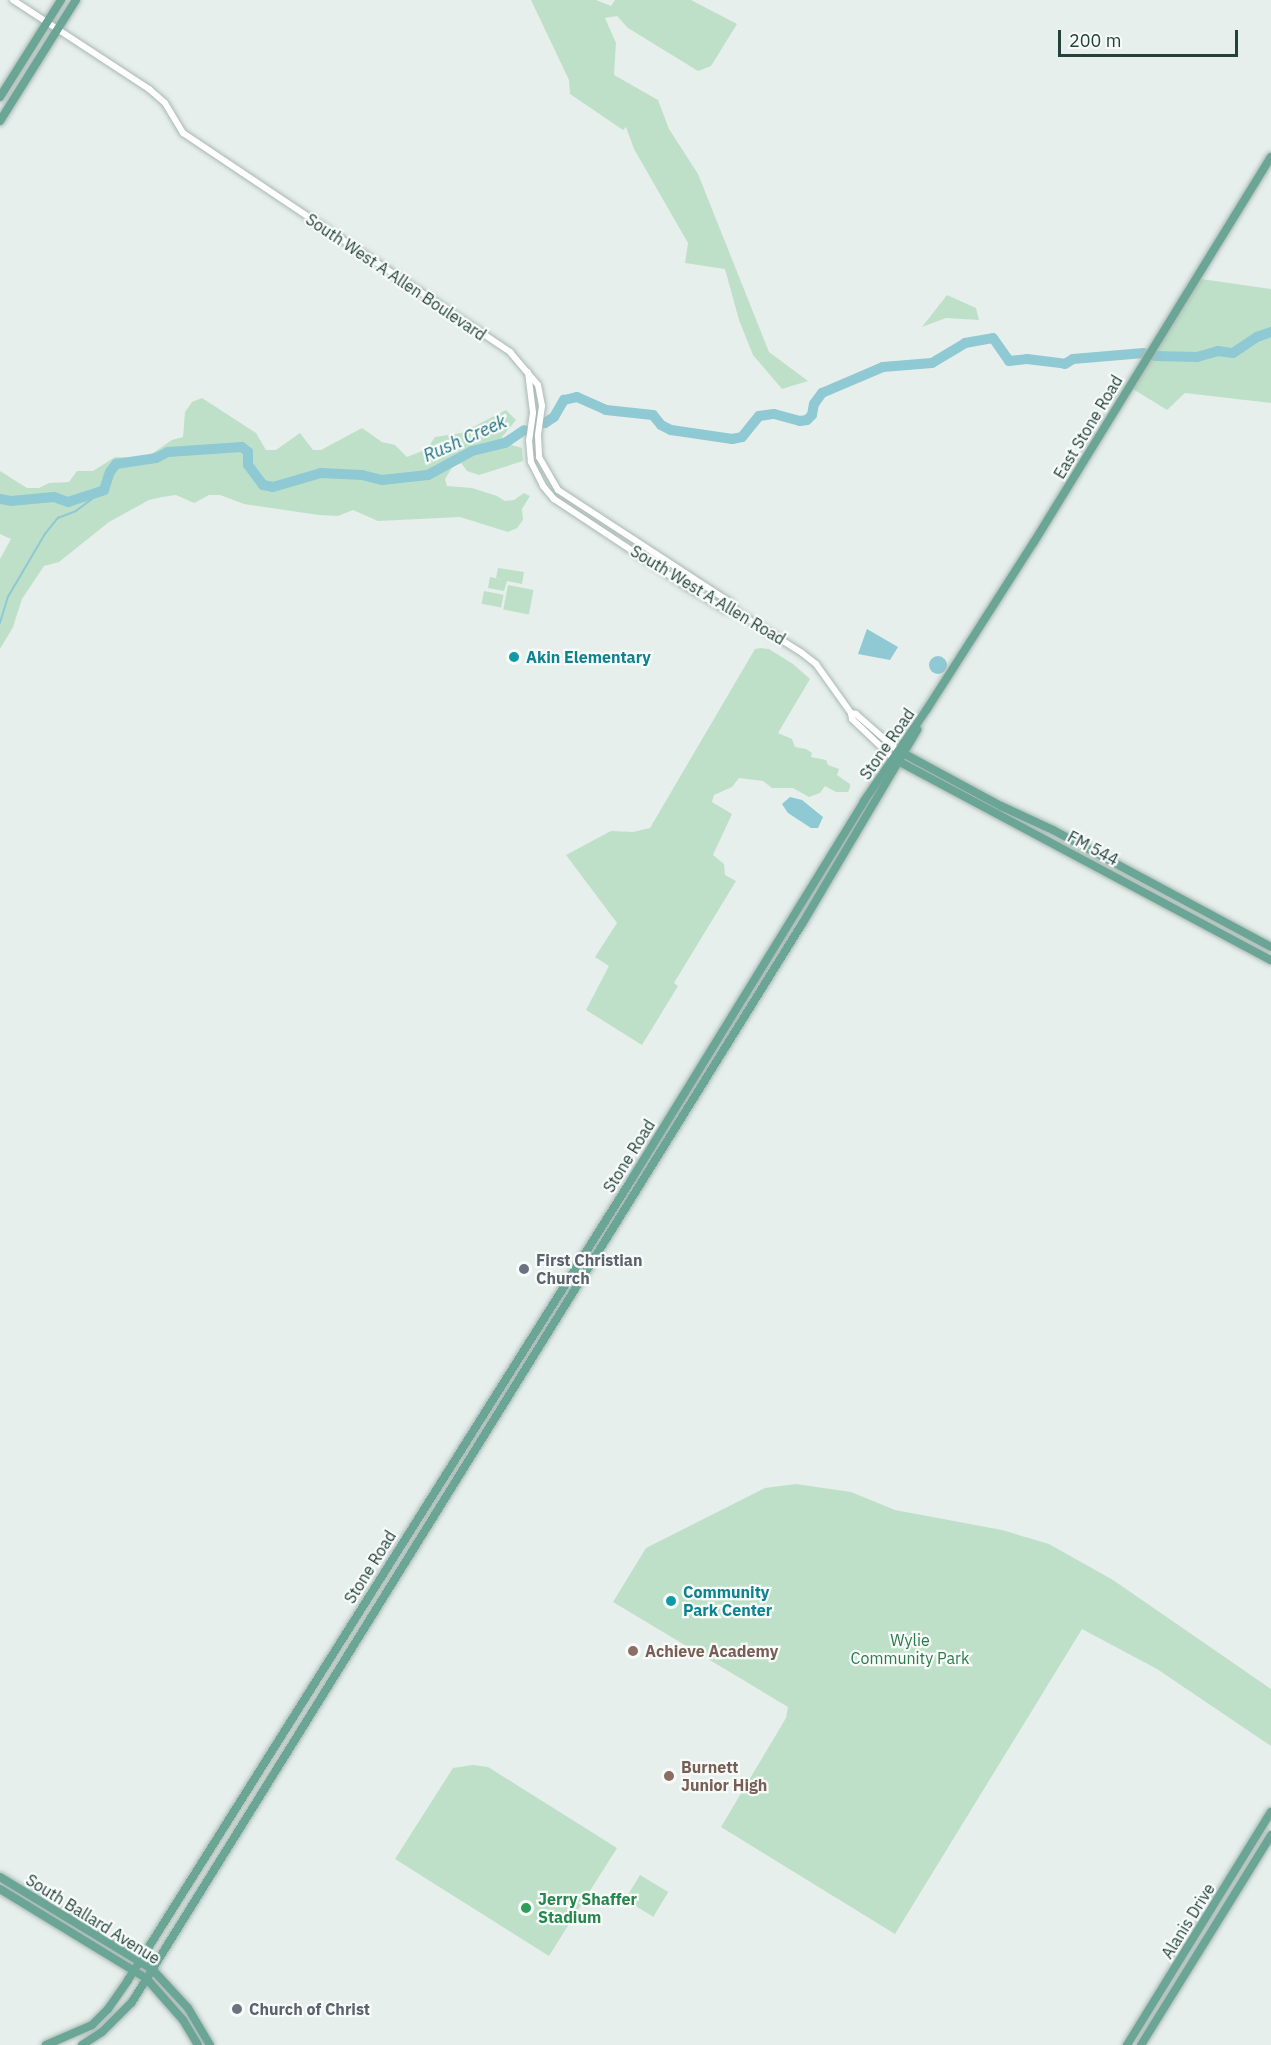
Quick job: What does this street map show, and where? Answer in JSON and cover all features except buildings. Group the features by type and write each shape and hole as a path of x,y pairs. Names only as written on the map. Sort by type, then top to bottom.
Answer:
{"main road":[{"path":"0,97 61,0"},
{"path":"0,121 76,0"},
{"name":"East Stone Road","path":"927,710 1271,158"},
{"name":"Stone Road","path":"82,2045 102,2032 125,2011 152,1969 739,1025 857,833 927,710"},
{"name":"Stone Road","path":"46,2045 92,2025 108,2009 137,1966 848,828 899,756"},
{"name":"FM 544","path":"899,756 1053,830 1271,947"},
{"name":"FM 544","path":"899,756 1014,824 1054,842 1271,960"},
{"path":"848,828 857,833"},
{"path":"729,1020 739,1025"},
{"name":"Alanis Drive","path":"1127,2045 1271,1812"},
{"name":"Alanis Drive","path":"1141,2045 1271,1835"},
{"name":"South Ballard Avenue","path":"0,1877 137,1966 183,2020 198,2045"},
{"name":"South Ballard Avenue","path":"0,1889 137,1966 152,1969 188,2008 210,2045"}],"street":[{"name":"South West A Allen Boulevard","path":"13,0 58,27 149,89 165,103 183,133 510,352 538,385 542,402 538,436 539,457 558,490 730,602 737,612"},
{"name":"South West A Allen Road","path":"528,372 533,408 529,440 531,462 543,486 554,499 687,587 726,610 737,612 816,664 851,713 856,714 899,756"}],"green space":[{"path":"531,0 596,0 611,6 615,0 691,0 737,24 711,66 698,71 628,28 617,16 605,18 616,43 614,75 658,100 669,129 698,174 769,352 808,381 782,389 753,355 739,320 725,269 685,263 688,243 634,149 626,127 623,130 570,94 569,80"},
{"path":"1201,279 1271,289 1271,403 1185,393 1167,410 1133,389"},
{"path":"947,295 976,308 979,320 946,318 922,327"},
{"path":"202,398 256,433 266,450 276,450 300,433 313,450 321,450 362,428 382,442 395,445 407,457 427,449 435,437 461,433 506,410 516,420 502,437 505,443 522,448 523,461 479,475 467,471 461,463 453,466 445,479 447,486 472,488 505,501 514,500 524,493 530,496 522,509 523,520 517,528 508,532 460,517 378,521 353,510 338,516 319,515 244,504 220,495 209,495 194,503 176,495 149,500 109,522 59,562 44,566 22,599 13,627 0,649 0,559 11,539 0,534 0,471 27,488 39,488 49,483 69,482 77,471 93,471 115,457 140,458 153,453 172,440 183,437 185,412 192,402"},
{"path":"498,568 524,572 522,584 507,581 504,591 488,588 490,577 503,580 496,578"},
{"path":"508,585 534,590 529,615 503,610"},
{"path":"484,591 504,595 501,608 482,604"},
{"path":"755,649 769,649 793,664 810,679 778,733 792,739 795,747 812,753 811,757 826,760 828,765 839,769 837,775 850,784 850,788 848,792 836,792 825,786 820,793 809,797 793,788 772,788 763,781 739,778 732,787 714,795 712,802 732,814 713,855 724,864 725,875 736,881 674,983 678,986 642,1045 586,1010 609,966 595,957 617,923 566,855 611,831 633,832 650,828"},
{"name":"Wylie Community Park","path":"796,1484 851,1492 895,1510 1002,1530 1049,1544 1113,1580 1271,1689 1271,1746 1157,1669 1082,1629 895,1934 721,1827 786,1718 788,1707 613,1602 646,1548 765,1488"},
{"name":"Jerry Shaffer Stadium","path":"473,1765 488,1767 617,1848 549,1956 395,1859 453,1768"},
{"path":"640,1875 668,1892 653,1917 625,1900"}],"water":[{"path":"867,629 898,647 890,660 858,654"},
{"path":"938,656 944,659 947,665 944,671 938,674 932,671 929,665 932,659"},
{"path":"790,797 802,800 823,817 818,828 811,828 788,813 782,804"}],"waterway":[{"name":"Rush Creek","path":"1155,356 1197,357 1218,351 1233,353 1257,337 1271,332"},
{"name":"Rush Creek","path":"545,423 554,417 564,400 577,397 606,410 653,415 661,425 671,430 732,439 742,437 759,416 774,414 800,421 807,420 812,415 814,404 822,393 883,367 932,363 965,343 993,338 1009,361 1027,359 1065,364 1073,359 1144,353"},
{"name":"Rush Creek","path":"0,499 11,501 54,497 68,502 104,490 110,472 116,464 156,458 168,452 242,447 248,452 248,465 263,485 273,487 321,473 362,475 382,480 428,475 472,451 505,443 524,430"},
{"path":"0,623 8,597 45,534 58,518 76,511 104,490"}],"place":[{"name":"Akin Elementary","path":"514,657"},
{"name":"First Christian Church","path":"524,1269"},
{"name":"Community Park Center","path":"671,1601"},
{"name":"Achieve Academy","path":"633,1651"},
{"name":"Burnett Junior High","path":"669,1776"},
{"name":"Jerry Shaffer Stadium","path":"526,1908"},
{"name":"Church of Christ","path":"237,2009"}]}
